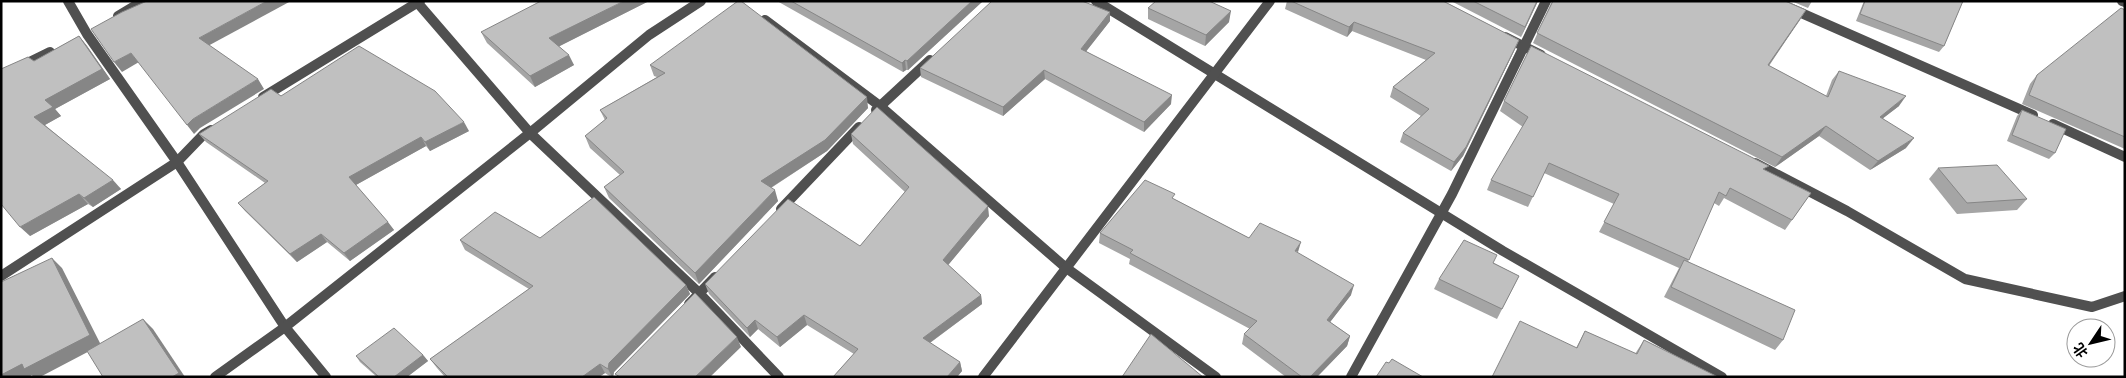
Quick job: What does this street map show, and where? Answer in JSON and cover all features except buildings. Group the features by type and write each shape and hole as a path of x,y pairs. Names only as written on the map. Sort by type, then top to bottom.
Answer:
{"street":[{"path":"68,1 87,34 177,162 285,327 326,377"},
{"path":"111,20 143,1"},
{"path":"215,377 285,327 530,133 649,35 702,1"},
{"path":"1096,1 1503,251 1722,377"},
{"path":"983,377 1065,267 1270,1"},
{"path":"1350,377 1441,213 1546,1"},
{"path":"1774,1 1792,6 2125,157"},
{"path":"253,104 418,2 530,133 699,293 779,377"},
{"path":"756,13 880,106 1065,267 1216,377"},
{"path":"1492,30 1550,60"},
{"path":"1,76 63,46"},
{"path":"772,218 880,106 936,54"},
{"path":"1,276 177,162 204,134 220,124"},
{"path":"1749,161 1847,211 1965,279 2092,307 2125,296"},
{"path":"679,314 725,267"}]}
